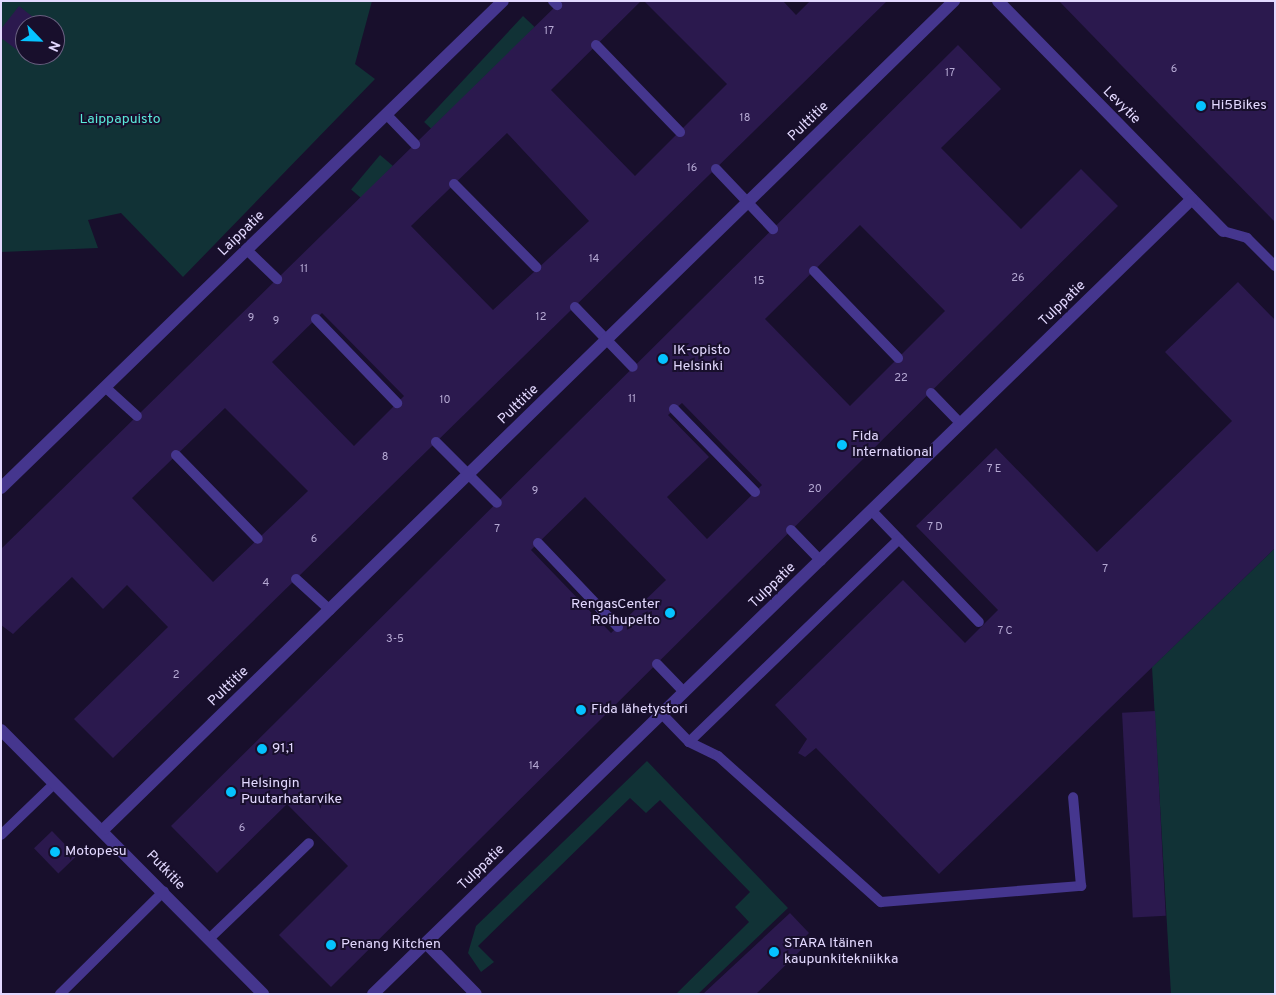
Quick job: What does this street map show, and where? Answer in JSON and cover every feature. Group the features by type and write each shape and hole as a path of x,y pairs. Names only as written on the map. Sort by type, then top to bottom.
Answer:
{"street":[{"name":"Laippatie","path":"1,488 502,1"},
{"name":"Pulttitie","path":"104,829 954,1"},
{"name":"Levytie","path":"998,1 1223,231"},
{"name":"Tulppatie","path":"373,994 1192,199"},
{"name":"Putkitie","path":"1,730 54,784 104,829 263,994"},
{"path":"426,943 476,994"}],"lane":[{"path":"596,46 680,132"},
{"path":"386,114 416,144"},
{"path":"716,169 773,229"},
{"path":"454,184 536,268"},
{"path":"1223,231 1247,238 1275,266"},
{"path":"247,250 277,279"},
{"path":"814,271 898,358"},
{"path":"575,307 633,367"},
{"path":"316,319 397,402"},
{"path":"105,387 137,416"},
{"path":"930,393 961,424"},
{"path":"674,409 755,492"},
{"path":"436,442 497,503"},
{"path":"176,455 258,539"},
{"path":"872,511 979,622"},
{"path":"791,530 821,561"},
{"path":"689,742 899,539"},
{"path":"538,543 618,627"},
{"path":"296,579 330,610"},
{"path":"657,664 684,692"},
{"path":"662,714 689,742 718,756 880,902 1081,886 1073,797"},
{"path":"1,835 54,784"},
{"path":"210,938 309,843"},
{"path":"60,994 164,891"}],"green space":[{"name":"Laippapuisto","path":"1,1 372,1 355,64 375,79 183,277 121,213 88,220 98,248 1,252"},
{"path":"523,16 535,27 436,133 424,122"},
{"path":"380,155 393,166 364,200 351,189"},
{"path":"1275,548 1275,994 1171,994 1152,667"},
{"path":"647,761 788,908 698,994 676,994 749,922 735,907 750,892 660,800 646,813 630,798 478,946 494,962 481,972 468,953 476,926"}],"building":[{"path":"561,1 641,1 551,90 635,176 727,84 644,1 783,1 796,15 810,1 887,1 113,758 74,719 168,627 127,585 103,609 72,577 13,634 1,625 1,549","holes":["507,133 589,221 493,310 411,226","322,313 404,396 354,446 272,362","225,408 308,491 213,582 132,498"]},
{"path":"1059,1 1275,1 1275,222 1122,66"},
{"path":"19,6 30,15 15,15 15,48 1,38 1,29"},
{"path":"958,45 1001,89 941,148 1021,229 1081,169 1118,206 331,987 279,935 348,866 287,804 217,873 171,826","holes":["860,225 945,311 850,406 765,319","682,403 762,485 707,539 667,497 709,457 668,415","585,497 666,580 611,633 531,550"]},
{"path":"1238,282 1275,320 1275,548 939,874 816,748 805,757 798,753 807,739 775,705 903,580 965,643 998,610 916,526 996,448 1097,552 1232,421 1165,352"},
{"path":"1155,711 1166,916 1133,917 1122,713"},
{"name":"Motopesu","path":"52,831 76,856 58,874 34,848"},
{"name":"STARA Itäinen kaupunkitekniikka","path":"790,913 809,933 800,942 804,947 756,994 703,994"}],"place":[{"name":"Hi5Bikes","path":"1201,106"},
{"name":"IK-opisto Helsinki","path":"663,359"},
{"name":"Fida International","path":"842,445"},
{"name":"RengasCenter Roihupelto","path":"670,613"},
{"name":"Fida lähetystori","path":"581,710"},
{"name":"91,1","path":"262,749"},
{"name":"Helsingin Puutarhatarvike","path":"231,792"},
{"name":"Motopesu","path":"55,852"},
{"name":"Penang Kitchen","path":"331,945"},
{"name":"STARA Itäinen kaupunkitekniikka","path":"774,952"}]}
